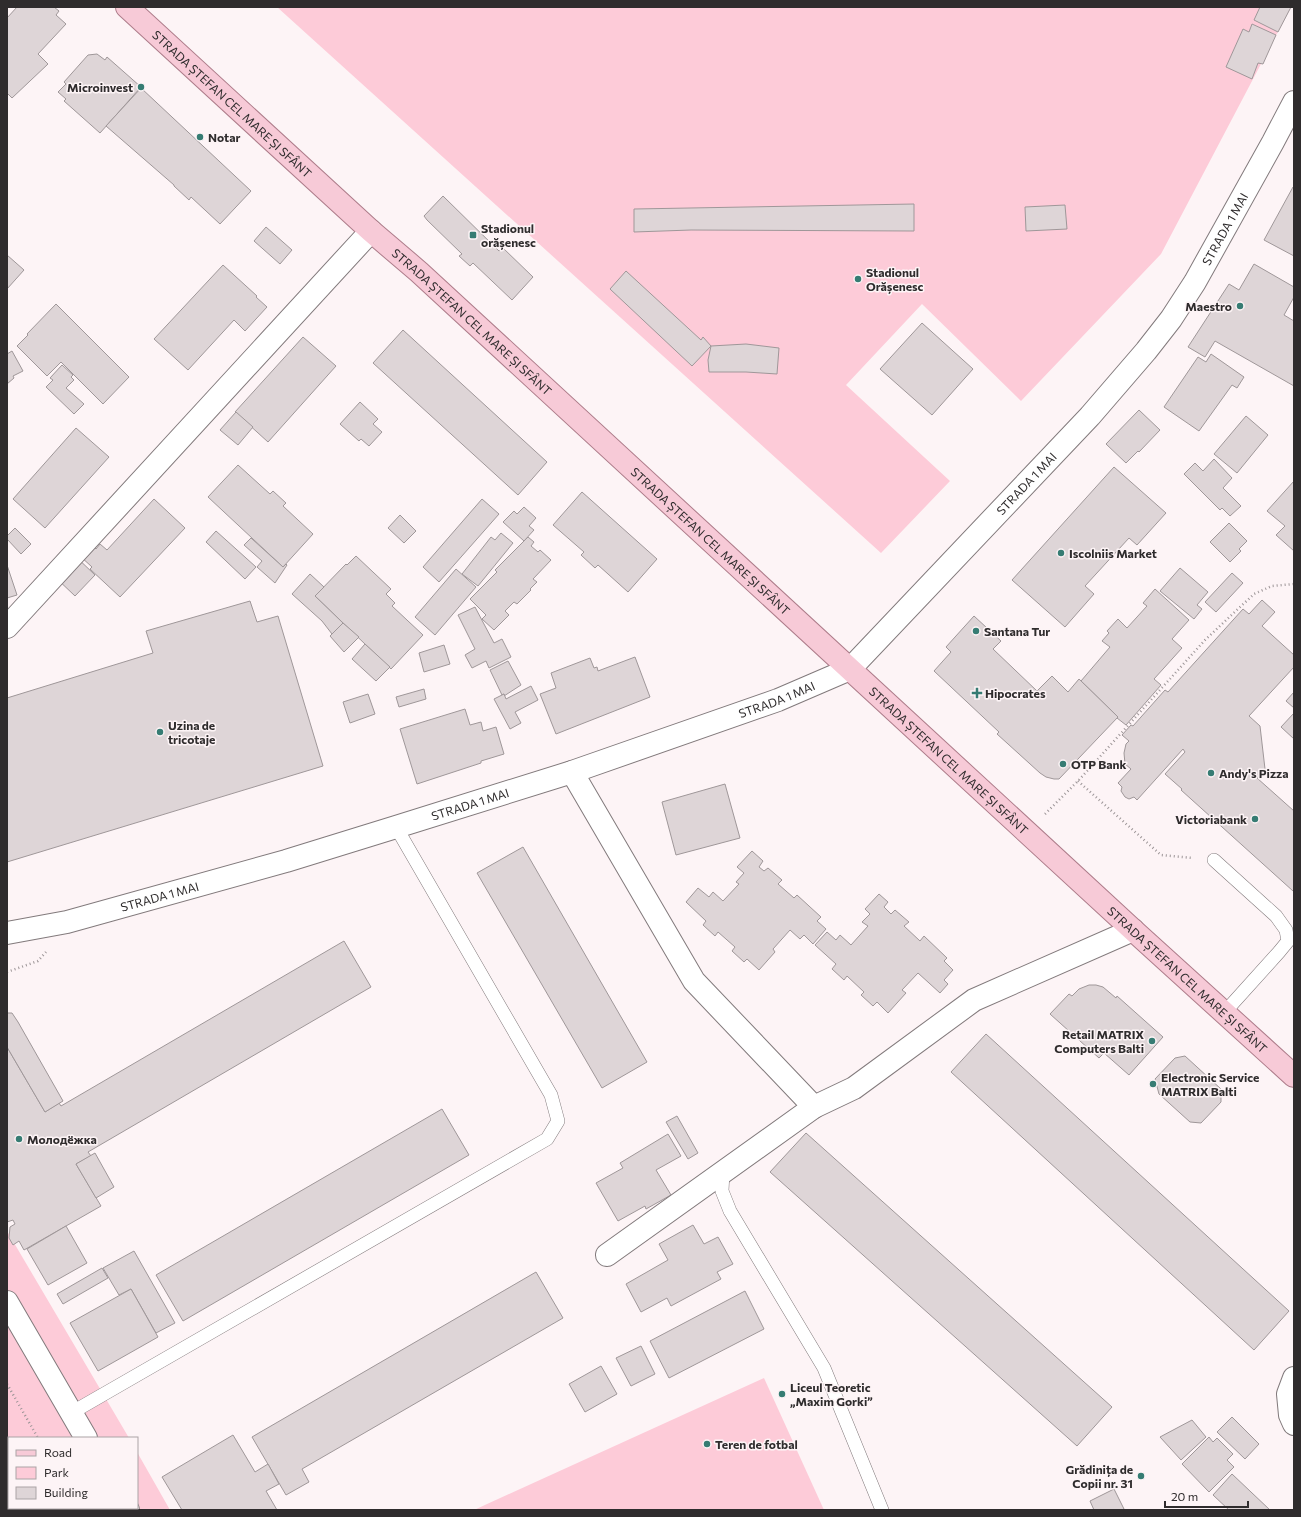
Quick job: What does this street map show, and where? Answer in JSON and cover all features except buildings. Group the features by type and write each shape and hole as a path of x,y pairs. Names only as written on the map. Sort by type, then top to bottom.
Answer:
{"main road":[{"name":"STRADA ȘTEFAN CEL MARE ȘI SFÂNT","path":"127,7 371,231 419,272 1027,833 1294,1076"}],"street":[{"name":"STRADA 1 MAI","path":"7,933 67,922 286,861 572,772 778,700 850,669 1053,456 1146,351 1171,319 1195,282 1274,142 1294,102"},
{"path":"7,627 371,231"},
{"path":"572,772 694,981 814,1107"},
{"path":"607,1255 814,1107 854,1088 974,1000 1133,930"},
{"path":"7,1302 85,1437"},
{"path":"1294,1378 1288,1394 1290,1416 1294,1424"}],"lane":[{"path":"71,1412 547,1139 558,1121 551,1095 396,827"},
{"path":"1214,860 1276,916 1286,930 1288,941 1224,1013"},
{"path":"723,1172 722,1191 730,1211 824,1368 882,1510"}],"path":[{"path":"1027,833 1078,781 1205,640 1254,594 1272,586 1294,584"},
{"path":"1078,781 1161,855 1214,860"},
{"path":"7,1384 37,1437"}],"green space":[{"name":"Stadionul Orășenesc","path":"277,7 1291,7 1161,254 1021,401 922,304 846,385 950,481 881,553"},
{"path":"7,1231 128,1437 8,1437 8,1509 138,1509 138,1454 170,1510 7,1510"},
{"name":"Teren de fotbal","path":"764,1378 824,1510 474,1510"}],"place":[{"name":"Microinvest","path":"141,87"},
{"name":"Notar","path":"200,137"},
{"name":"Stadionul orășenesc","path":"473,235"},
{"name":"Stadionul Orășenesc","path":"858,279"},
{"name":"Maestro","path":"1240,306"},
{"name":"Iscolniis Market","path":"1061,553"},
{"name":"Santana Tur","path":"976,631"},
{"name":"Hipocrates","path":"977,693"},
{"name":"Uzina de tricotaje","path":"160,732"},
{"name":"OTP Bank","path":"1063,764"},
{"name":"Andy's Pizza","path":"1211,773"},
{"name":"Victoriabank","path":"1255,819"},
{"name":"Retail MATRIX Computers Balti","path":"1152,1041"},
{"name":"Electronic Service MATRIX Balti","path":"1153,1084"},
{"name":"Молодёжка","path":"19,1139"},
{"name":"Liceul Teoretic „Maxim Gorki”","path":"782,1394"},
{"name":"Teren de fotbal","path":"707,1444"},
{"name":"Grădinița de Copii nr. 31","path":"1141,1476"}]}
